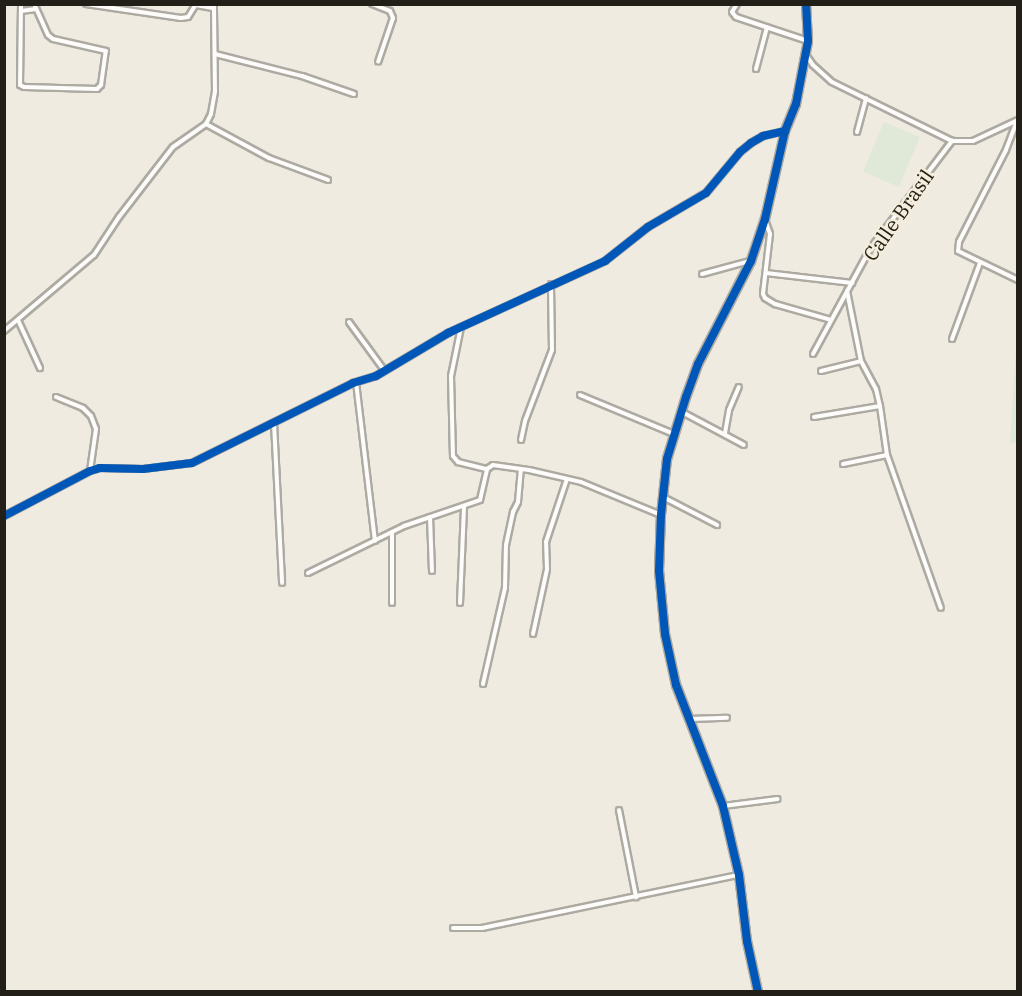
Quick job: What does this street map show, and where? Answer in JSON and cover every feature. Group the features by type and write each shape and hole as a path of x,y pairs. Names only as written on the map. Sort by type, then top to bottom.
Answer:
{"street":[{"path":"21,4 20,85 97,89 101,85 106,51 53,39 48,35 35,7 21,11"},
{"path":"4,331 94,255 118,217 173,147 206,124 211,114 215,92 213,6 196,5 188,17 181,18 86,4"},
{"path":"372,4 390,11 393,18 378,62"},
{"path":"737,4 732,12 736,17 808,41"},
{"path":"758,992 747,941 739,874 723,806 676,686 665,634 659,571 667,459 698,364 751,261 765,219 785,131 796,104 808,41 806,4"},
{"path":"756,69 767,27"},
{"path":"805,53 813,65 832,82 952,141 973,141 1017,120"},
{"path":"215,54 302,76 354,94"},
{"path":"857,132 866,98"},
{"path":"1017,120 1006,150 964,231 958,249 980,263 1017,280"},
{"path":"206,124 269,158 328,180"},
{"path":"4,516 90,471 116,468 143,470 192,463 356,382 376,376 461,327 605,261 648,227 706,193 740,152 751,143 764,136 785,131"},
{"name":"Calle Brasil","path":"813,354 870,249 895,213 952,141"},
{"path":"765,219 770,234 764,294 768,301 831,320"},
{"path":"702,274 751,261"},
{"path":"952,339 980,263"},
{"path":"766,273 852,283"},
{"path":"521,440 525,421 552,350 551,284"},
{"path":"847,291 861,361 876,390 880,406 882,436 887,455 941,608"},
{"path":"18,320 40,368"},
{"path":"349,322 384,370"},
{"path":"461,327 451,376 453,456 465,465 487,469"},
{"path":"820,371 861,361"},
{"path":"356,382 375,541"},
{"path":"725,433 729,410 739,387"},
{"path":"580,395 674,434"},
{"path":"56,397 83,408 91,416 96,429 90,471"},
{"path":"814,417 880,406"},
{"path":"681,412 725,433 744,445"},
{"path":"274,423 282,583"},
{"path":"843,464 887,455"},
{"path":"308,573 392,532 480,500 487,469 493,465 582,482 662,515"},
{"path":"483,684 505,588 507,537 518,502 521,469"},
{"path":"533,634 547,569 546,542 567,479"},
{"path":"663,497 717,525"},
{"path":"460,603 464,506"},
{"path":"430,517 432,571"},
{"path":"392,532 392,603"},
{"path":"690,719 727,718"},
{"path":"723,806 778,799"},
{"path":"619,810 636,897"},
{"path":"453,928 482,928 739,874"}],"green space":[{"path":"884,122 920,137 899,187 863,172"},
{"path":"1017,335 1017,443 1010,442"}],"cycle path":[{"path":"758,992 747,941 739,875 723,806 676,685 665,634 659,571 661,515 667,459 686,397 698,364 751,261 765,219 785,131 796,104 808,41 806,4"},
{"path":"4,516 100,468 143,469 192,463 353,383 376,376 448,333 605,261 648,227 706,193 740,152 751,143 763,136 785,131"}]}
